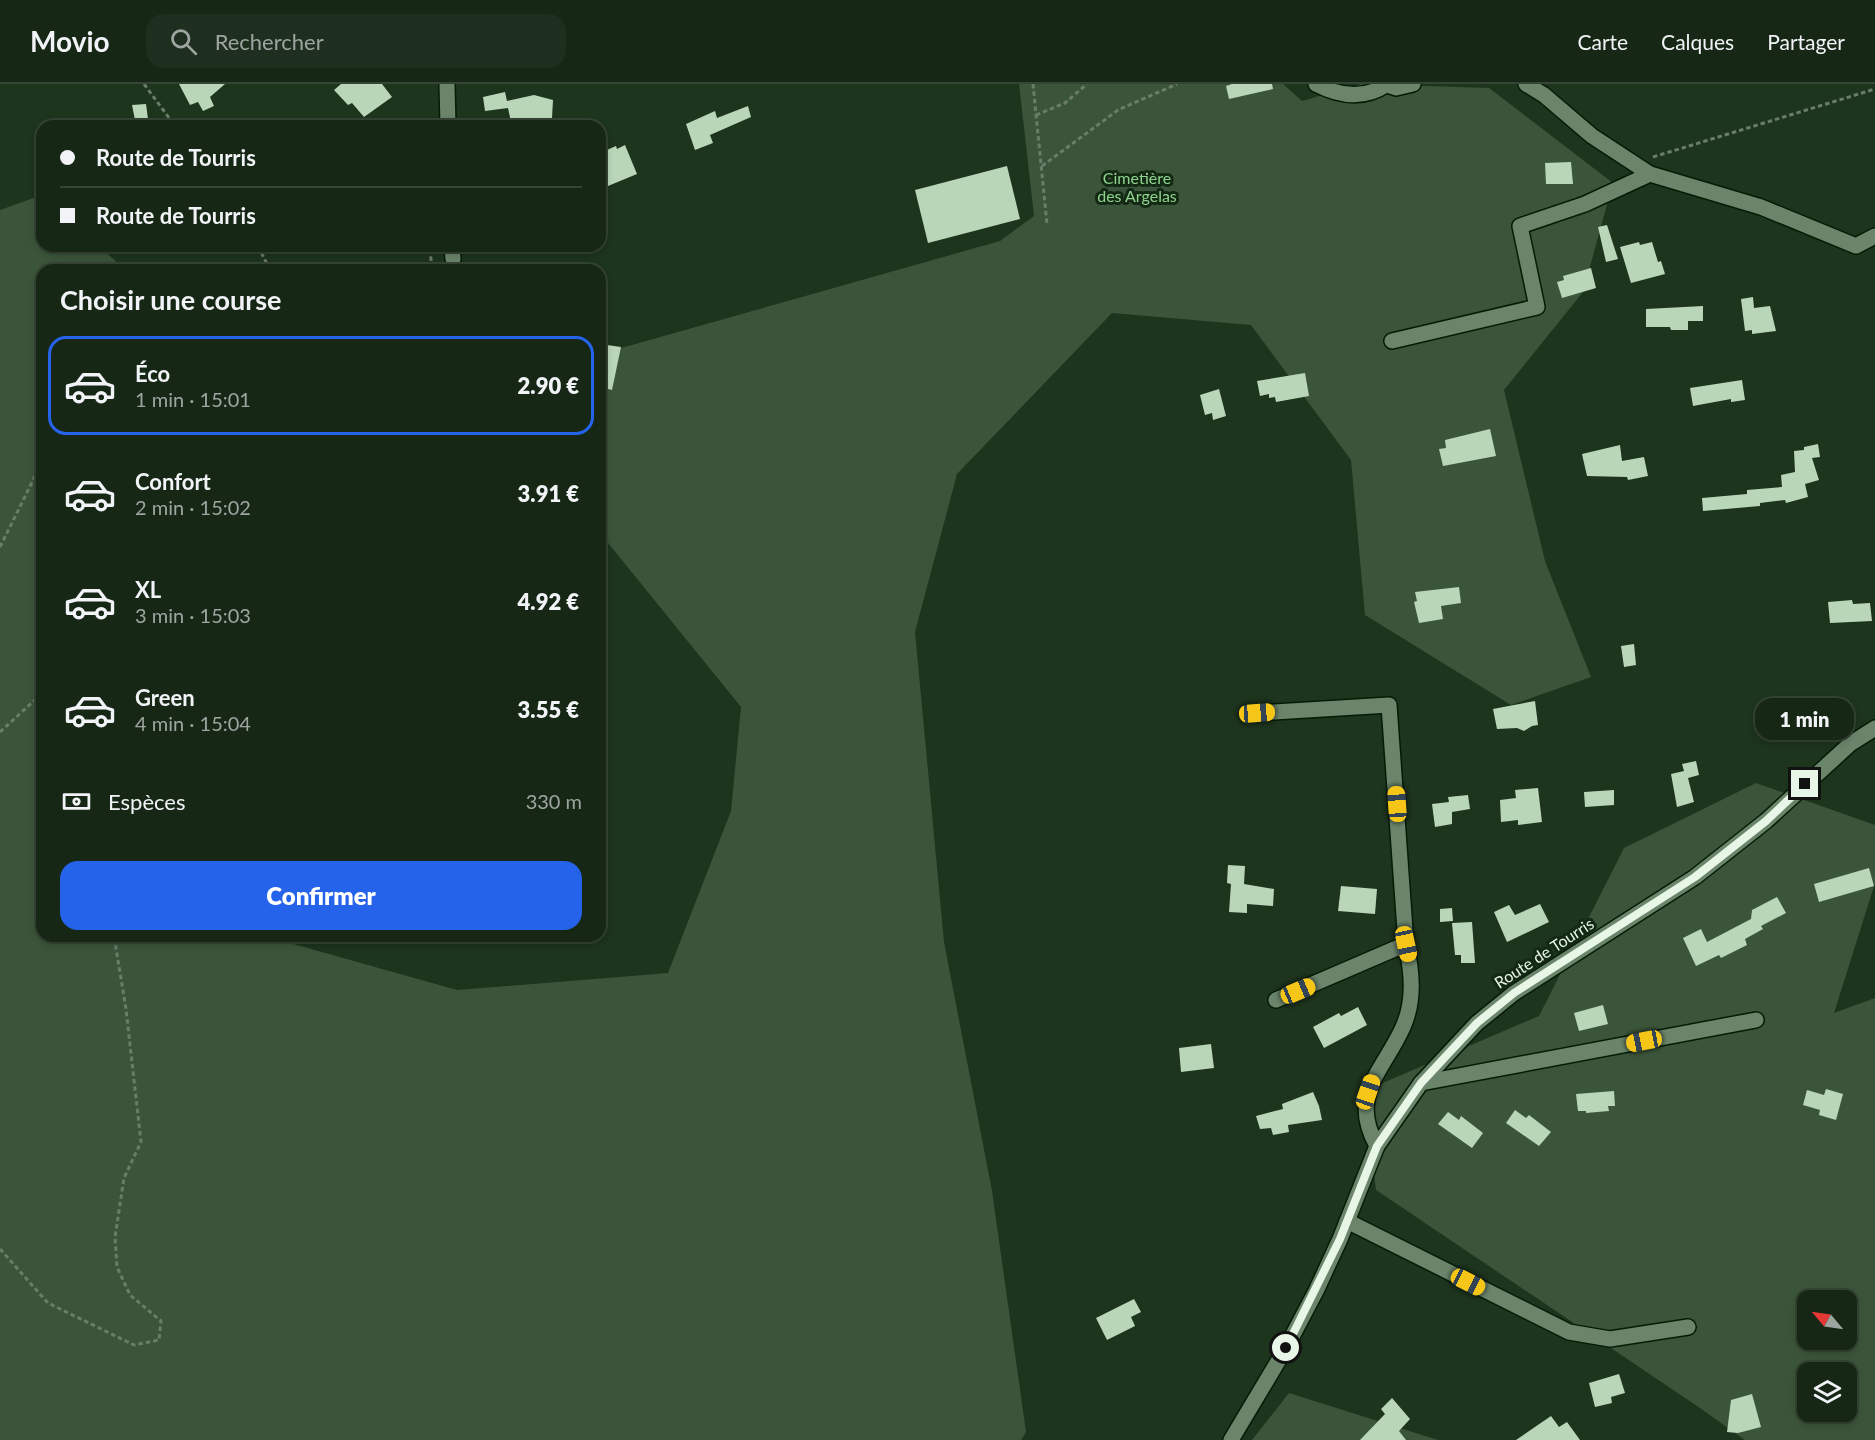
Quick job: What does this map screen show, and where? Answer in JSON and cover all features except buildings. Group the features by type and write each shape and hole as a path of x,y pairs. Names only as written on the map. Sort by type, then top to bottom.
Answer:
{"street":[{"path":"447,84 448,120"},
{"path":"1316,84 1337,93 1349,95 1376,92 1385,85 1396,88 1413,84"},
{"path":"1526,84 1544,95 1592,136 1650,174 1761,207 1856,246 1875,236"},
{"path":"1392,341 1537,308 1520,226 1585,204 1650,174"},
{"path":"1257,713 1389,705 1406,944 1411,968 1412,996 1403,1026 1374,1076 1368,1092 1369,1132 1377,1146"},
{"name":"Route de Tourris","path":"1232,1440 1286,1348 1316,1291 1377,1146 1421,1083 1477,1023 1514,993 1695,877 1766,821 1850,744 1875,728"},
{"path":"1276,1000 1406,944"},
{"path":"1421,1083 1756,1020"},
{"path":"1347,1221 1569,1332 1610,1339 1688,1327"}],"path":[{"path":"144,84 171,120"},
{"path":"1034,84 1047,224"},
{"path":"1036,115 1065,102 1087,84"},
{"path":"1042,166 1118,110 1178,84"},
{"path":"1633,164 1875,89"},
{"path":"0,547 36,474"},
{"path":"0,732 36,699"},
{"path":"0,1249 48,1303 134,1345 159,1340 161,1321 130,1295 117,1267 115,1237 124,1178 141,1142 126,1009 115,942"}],"green space":[{"name":"Cimetière des Argelas","path":"1019,84 1283,84 1302,101 1361,84 1489,88 1613,183 1583,292 1504,390 1545,561 1591,677 1511,705 1365,615 1351,460 1251,325 1112,313 957,474 915,632 944,942 992,1191 1026,1432 1021,1440 0,1440 0,210 36,197 36,252 106,252 118,264 36,264 36,942 286,942 457,990 668,973 731,811 741,707 606,540 606,352 1000,241 1034,216"},
{"path":"1756,783 1875,825 1875,883 1834,1013 1875,998 1875,1440 1745,1440 1376,1190 1364,1091 1539,1016 1624,848"},
{"path":"1289,1393 1438,1440 1252,1440"}],"route":[{"path":"1286,1348 1340,1239 1377,1146 1421,1083 1477,1023 1514,993 1695,877 1766,821 1805,784"}]}
